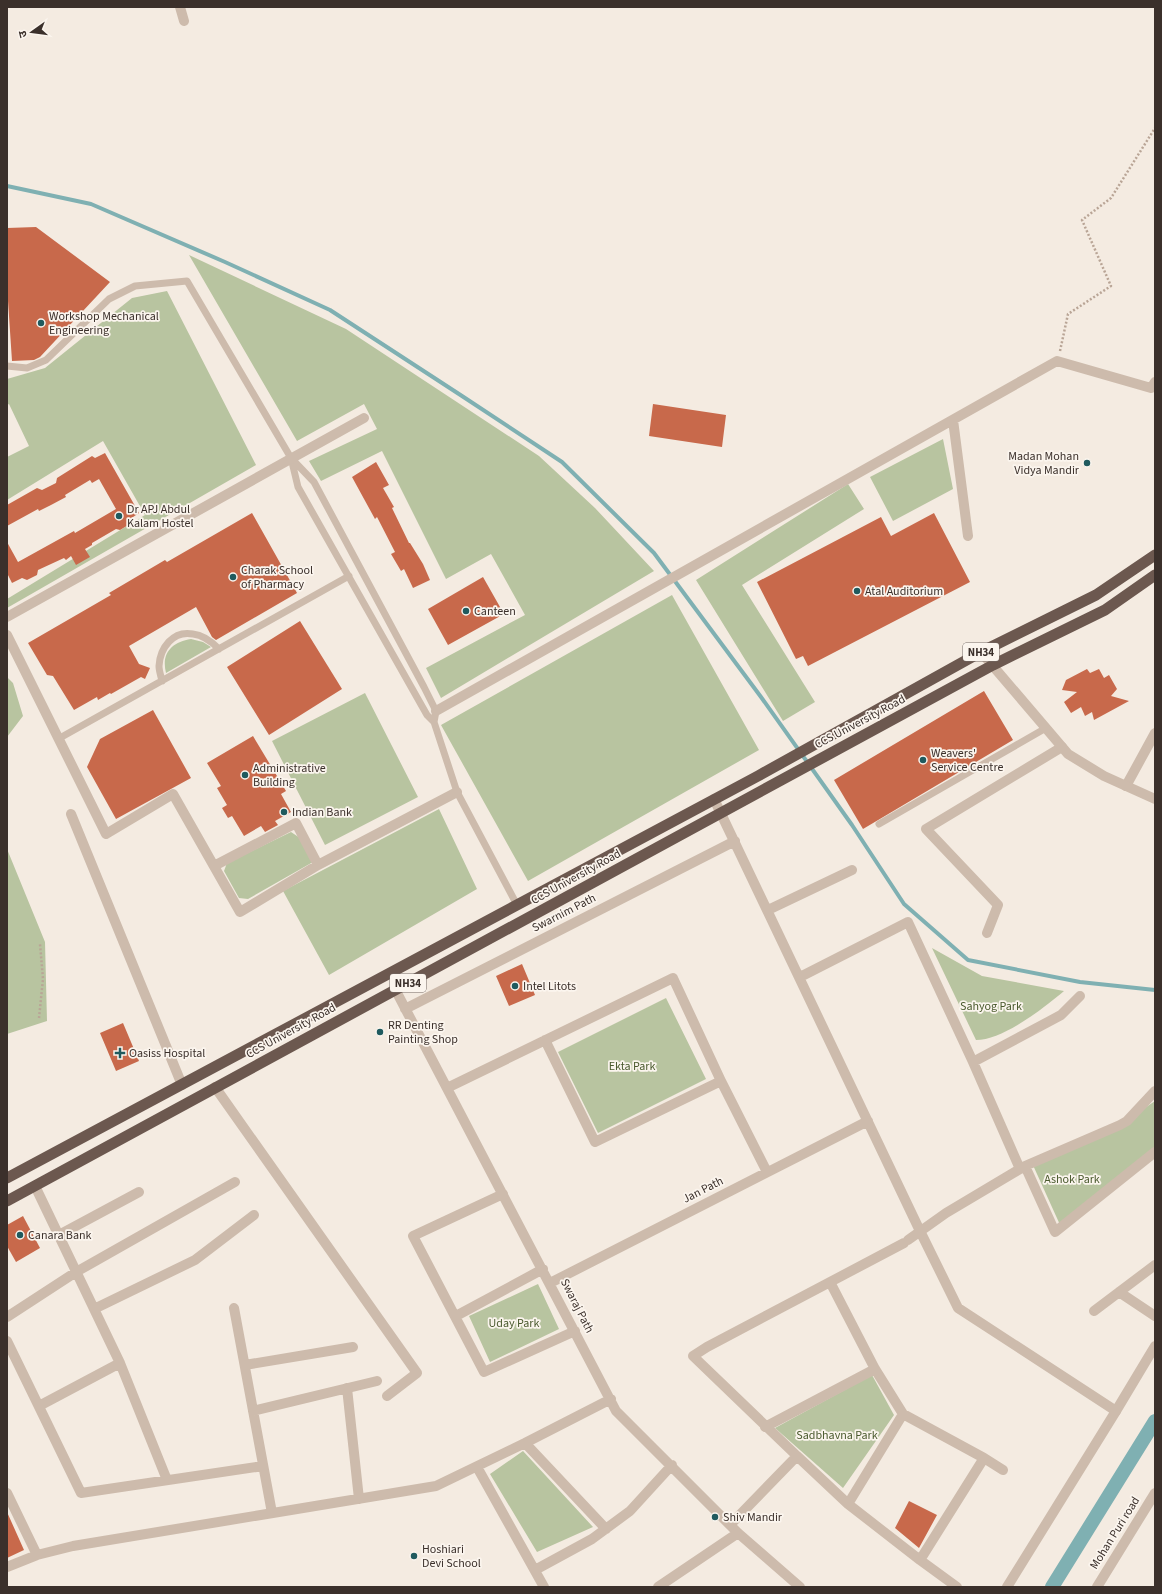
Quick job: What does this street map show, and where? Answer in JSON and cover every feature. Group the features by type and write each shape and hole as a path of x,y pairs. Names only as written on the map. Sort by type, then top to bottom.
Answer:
{"highway":[{"name":"CCS University Road","path":"7,1178 714,799 981,652 1096,595 1155,555"},
{"name":"CCS University Road","path":"7,1201 993,665 1105,610 1155,575"}],"street":[{"path":"180,7 184,21"},
{"path":"436,711 1057,362 1151,388 1155,382"},
{"path":"7,617 364,418"},
{"path":"953,420 968,536"},
{"path":"7,635 106,834 173,794 240,912 318,865 457,792"},
{"path":"981,652 1068,754 1126,786 1155,799"},
{"path":"1126,786 1155,734"},
{"path":"987,934 998,905 926,829 1062,747"},
{"path":"714,799 958,1308 1116,1411"},
{"path":"72,814 182,1085"},
{"path":"214,866 296,823 318,865"},
{"name":"Swarnim Path","path":"405,1009 735,841"},
{"path":"768,910 852,870"},
{"path":"800,977 908,922 1023,1168 1055,1232 1155,1152"},
{"path":"447,1088 673,978 721,1081 766,1172"},
{"name":"Swaraj Path","path":"395,989 550,1282 616,1411 672,1465 738,1533 800,1587"},
{"path":"973,1062 1061,1015 1080,996"},
{"path":"545,1040 595,1142 721,1081"},
{"path":"216,1087 417,1373 387,1396"},
{"path":"957,1587 848,1504 765,1427 693,1356 707,1347 906,1241 946,1213 1023,1168 1127,1121 1155,1091"},
{"name":"Jan Path","path":"550,1282 868,1121"},
{"path":"7,1317 76,1272 234,1182"},
{"path":"35,1186 120,1363 167,1480"},
{"path":"59,1235 139,1192"},
{"path":"503,1194 413,1236 484,1372 575,1331"},
{"path":"94,1309 195,1260 254,1215"},
{"path":"1094,1311 1155,1265"},
{"path":"456,1316 543,1269"},
{"path":"830,1282 875,1368 903,1414 1003,1470"},
{"path":"1119,1292 1155,1316"},
{"path":"234,1308 272,1513"},
{"path":"7,1341 81,1493 263,1466"},
{"path":"1006,1587 1155,1346"},
{"path":"245,1365 353,1347"},
{"path":"38,1406 120,1363"},
{"path":"765,1427 875,1368"},
{"path":"253,1410 377,1381"},
{"path":"347,1388 359,1499"},
{"path":"7,1567 37,1555 73,1546 436,1486 525,1443 610,1399"},
{"path":"848,1504 903,1414"},
{"path":"525,1443 606,1529"},
{"path":"730,1525 797,1456"},
{"path":"920,1560 926,1543 984,1458"},
{"path":"535,1570 592,1539 630,1511 672,1465"},
{"path":"477,1467 544,1587"},
{"path":"7,1493 37,1555"},
{"name":"Mohan Puri road","path":"1097,1587 1155,1493"},
{"path":"658,1587 738,1533"}],"lane":[{"path":"7,366 27,368 46,360 109,299 135,286 187,281 291,458 314,482 436,711 434,722"},
{"path":"291,458 298,487 427,715 434,722 457,792 517,904"},
{"path":"58,739 348,576"},
{"path":"162,681 159,667 162,652 168,643 179,635 192,633 209,639 219,649"},
{"path":"879,824 1046,728"}],"path":[{"path":"1057,362 1068,314 1111,286 1082,220 1110,198 1155,128"},
{"path":"39,1018 42,979 40,944"}],"green space":[{"path":"189,255 346,329 539,456 595,508 654,571 441,698 426,668 525,615 491,554 446,579 382,451 321,481 309,461 377,429 364,404 297,441"},
{"path":"167,291 256,465 7,608 7,599 145,515 103,441 7,500 7,457 29,446 9,404 7,405 7,379 45,368 132,298"},
{"path":"943,439 953,489 893,521 870,477"},
{"path":"848,484 864,509 742,585 815,702 783,721 696,580"},
{"path":"672,595 759,750 528,881 441,725"},
{"path":"191,639 203,642 211,647 166,673 165,660 167,654 173,646"},
{"path":"7,677 13,683 23,716 7,737"},
{"path":"365,693 418,797 325,845 272,741"},
{"path":"439,809 477,889 329,975 283,891"},
{"path":"291,832 300,838 313,862 248,899 239,898 224,871 227,863"},
{"path":"7,849 45,942 47,1021 7,1034"},
{"name":"Sahyog Park","path":"932,948 982,976 1064,991 1023,1022 998,1035 987,1039 976,1040"},
{"name":"Ekta Park","path":"666,998 706,1079 598,1133 558,1052"},
{"name":"Ashok Park","path":"1155,1101 1155,1152 1061,1227 1032,1163 1120,1125"},
{"name":"Uday Park","path":"538,1284 559,1329 490,1362 469,1316"},
{"name":"Sadbhavna Park","path":"872,1375 894,1415 843,1488 775,1428"},
{"path":"523,1451 593,1527 537,1552 490,1474"}],"building":[{"name":"Workshop Mechanical Engineering","path":"36,227 110,282 40,357 34,360 12,361 7,286 7,228"},
{"path":"653,404 726,415 722,447 649,436"},
{"name":"Dr APJ Abdul Kalam Hostel","path":"105,453 139,513 130,519 130,524 120,530 116,529 92,543 92,545 85,549 90,557 76,565 71,556 66,560 64,558 38,570 37,575 27,580 22,578 12,583 7,573 7,542 18,562 74,531 75,533 116,509 99,479 92,483 90,480 65,495 66,497 39,511 38,509 7,526 7,505 37,488 42,490 56,483 57,478 92,456 95,458"},
{"path":"376,462 389,485 383,488 394,507 392,508 409,543 423,564 430,580 413,588 404,569 401,571 391,554 395,552 377,517 375,519 352,477"},
{"path":"252,513 297,593 216,640 212,637 196,607 129,646 139,664 150,668 145,679 141,677 111,694 110,693 98,700 97,697 74,710 53,676 47,675 28,643 111,595 109,593 165,560 167,562"},
{"name":"Atal Auditorium","path":"934,513 970,582 808,666 803,656 796,659 757,582 881,517 891,536"},
{"name":"Canteen","path":"483,577 504,614 448,645 428,609"},
{"path":"300,621 342,689 269,735 227,667"},
{"path":"1087,669 1090,673 1099,669 1104,678 1109,675 1117,689 1111,696 1129,701 1094,720 1092,712 1085,716 1081,707 1071,713 1064,702 1077,692 1062,690 1066,680"},
{"name":"Weavers' Service Centre","path":"984,691 1013,740 863,829 834,780"},
{"path":"153,710 191,778 116,819 87,767 100,739"},
{"name":"Administrative Building","path":"253,736 286,791 281,794 291,812 275,821 278,825 265,832 261,826 244,836 232,816 228,818 222,808 227,805 217,788 221,786 207,763"},
{"path":"522,964 535,995 509,1006 496,976"},
{"path":"123,1023 139,1061 116,1071 100,1033"},
{"name":"Canara Bank","path":"23,1216 40,1248 16,1262 7,1246 7,1225"},
{"path":"909,1501 937,1515 919,1548 895,1528"},
{"path":"7,1512 24,1550 7,1558"}],"waterway":[{"path":"7,186 91,204 225,262 330,310 562,462 654,553 761,697 852,825 904,904 968,960 1080,982 1155,990"},
{"path":"1052,1587 1155,1421"}],"place":[{"name":"Workshop Mechanical Engineering","path":"41,323"},
{"name":"Madan Mohan Vidya Mandir","path":"1087,463"},
{"name":"Dr APJ Abdul Kalam Hostel","path":"119,516"},
{"name":"Charak School of Pharmacy","path":"233,577"},
{"name":"Atal Auditorium","path":"857,591"},
{"name":"Canteen","path":"466,611"},
{"name":"Weavers' Service Centre","path":"923,760"},
{"name":"Administrative Building","path":"245,775"},
{"name":"Indian Bank","path":"284,812"},
{"name":"Intel Litots","path":"515,986"},
{"name":"RR Denting Painting Shop","path":"380,1032"},
{"name":"Oasiss Hospital","path":"120,1053"},
{"name":"Canara Bank","path":"20,1235"},
{"name":"Shiv Mandir","path":"715,1517"},
{"name":"Hoshiari Devi School","path":"414,1556"}]}
